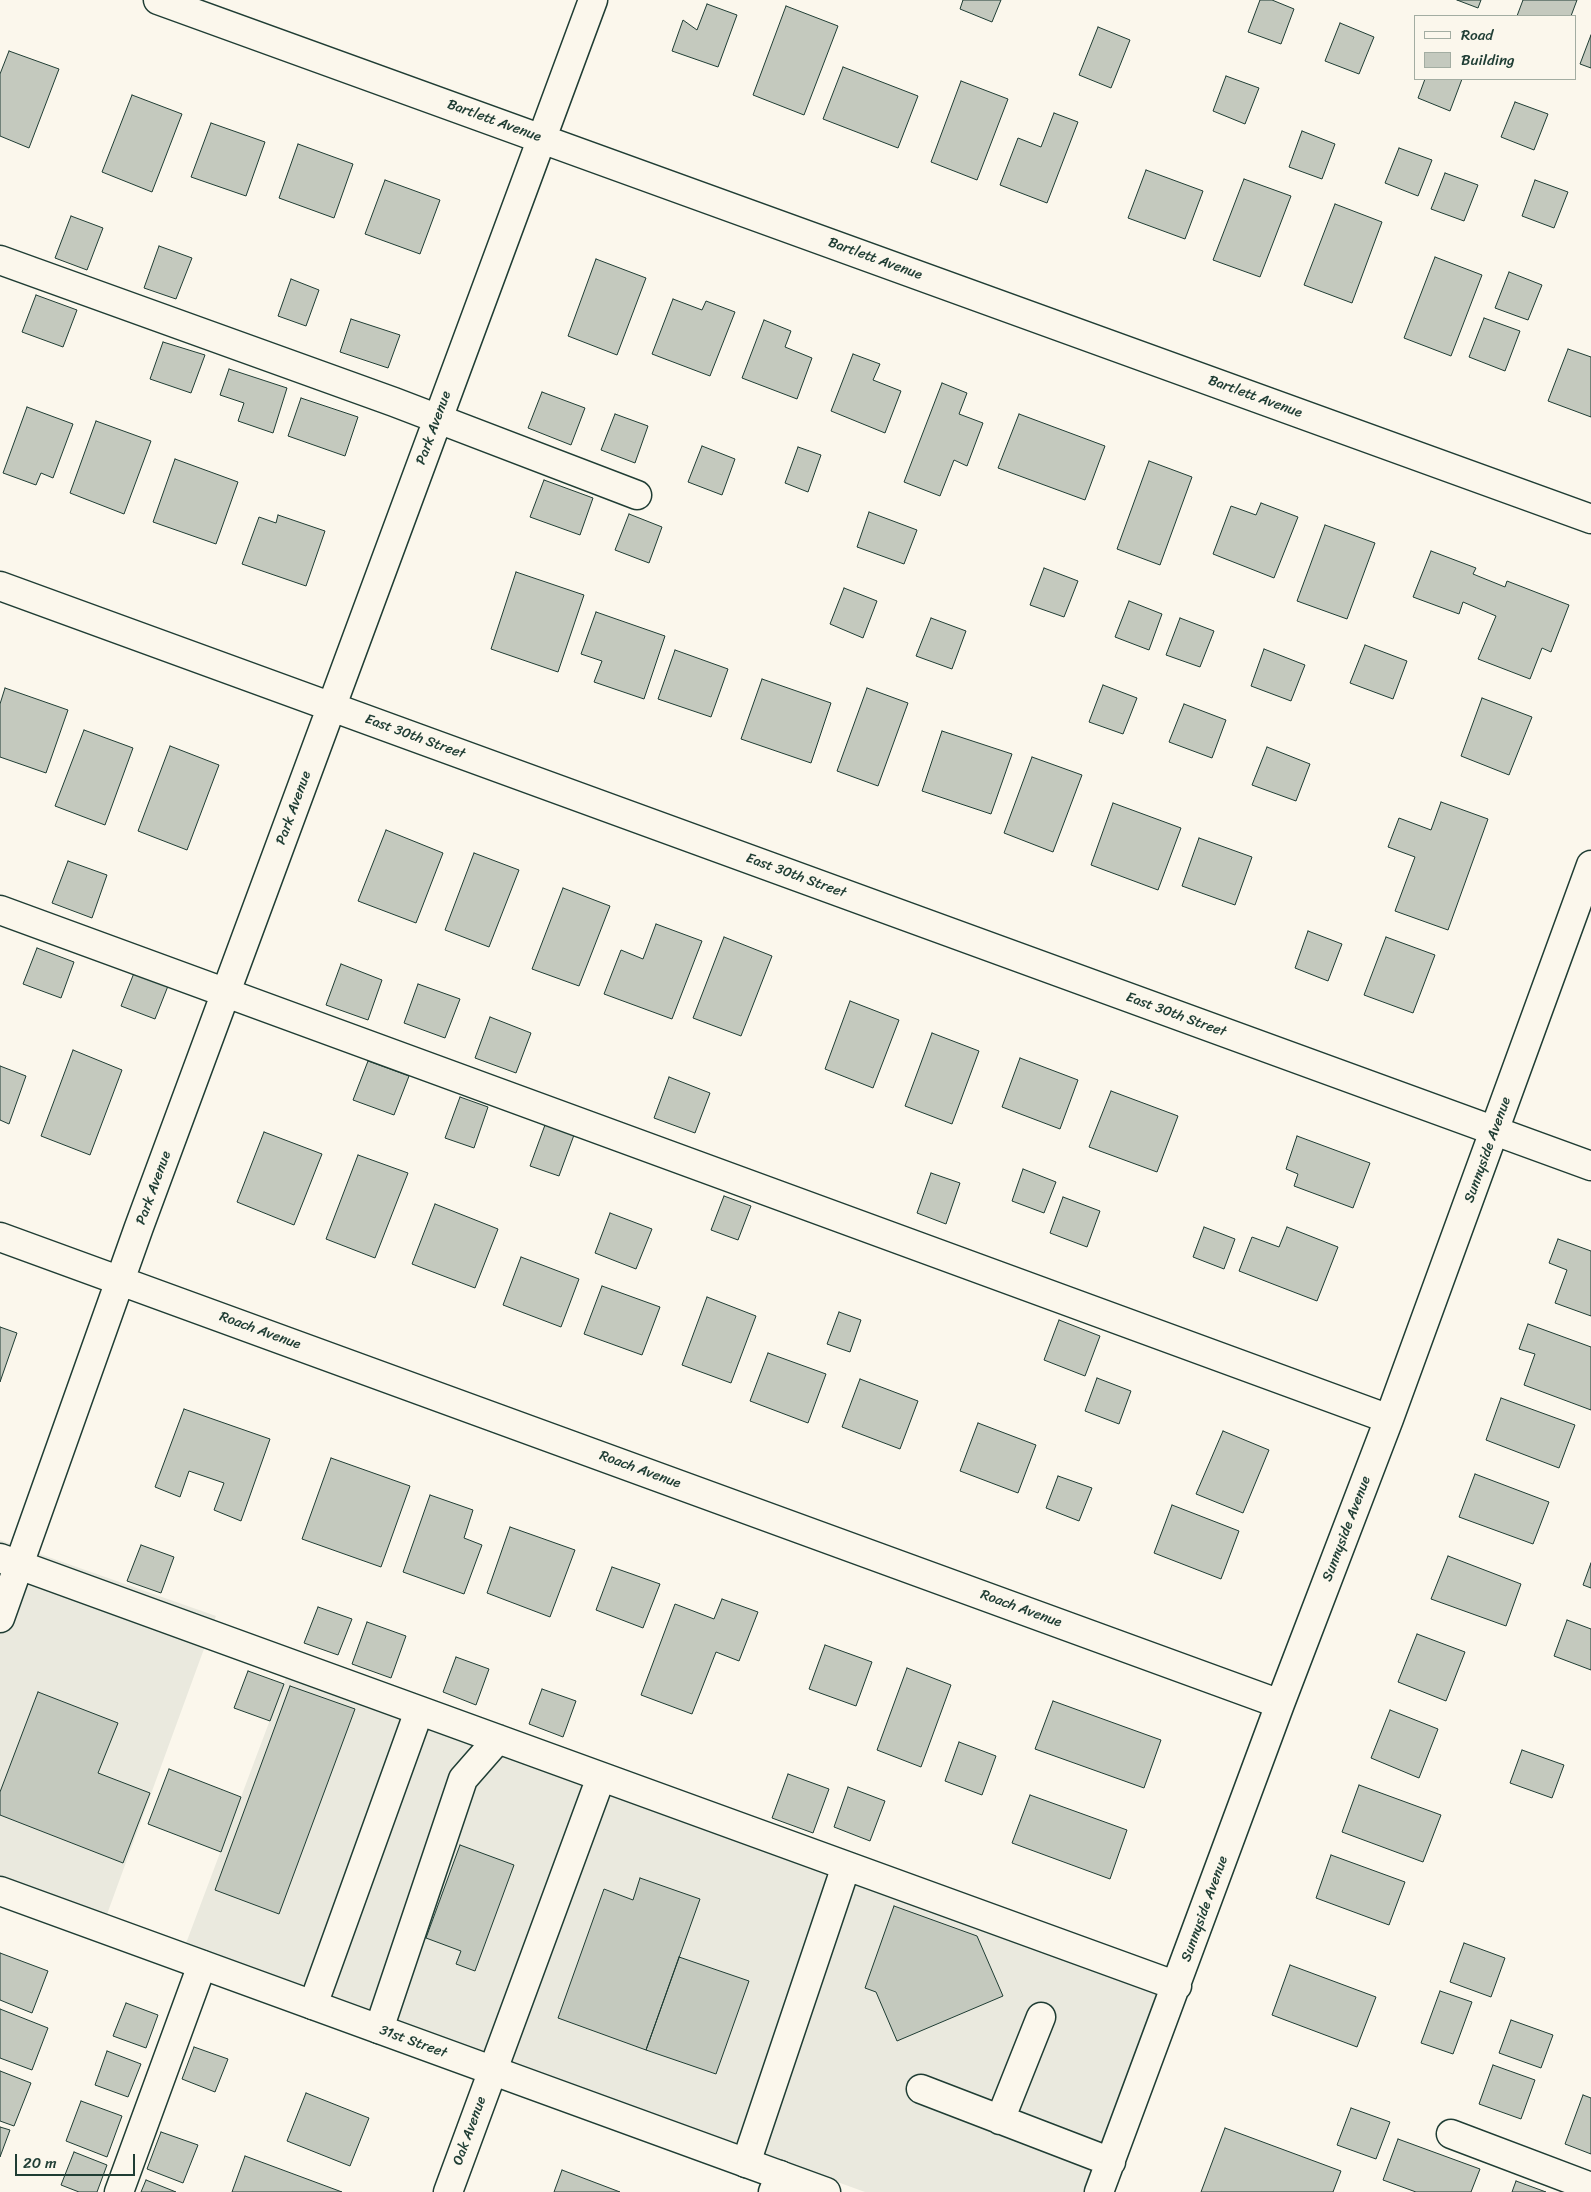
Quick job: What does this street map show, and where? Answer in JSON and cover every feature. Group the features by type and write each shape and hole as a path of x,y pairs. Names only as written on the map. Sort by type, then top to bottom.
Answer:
{"street":[{"name":"Bartlett Avenue","path":"158,0 1591,519"},
{"name":"Park Avenue","path":"0,1618 9,1562 120,1280 593,0"},
{"path":"0,260 438,419 637,496"},
{"name":"East 30th Street","path":"0,586 1591,1166"},
{"name":"Sunnyside Avenue","path":"1099,2192 1280,1704 1390,1419 1591,866"},
{"path":"0,910 1390,1419"},
{"name":"Roach Avenue","path":"0,1237 1280,1704"},
{"path":"9,1562 1177,1986"},
{"path":"313,2006 419,1711"},
{"path":"379,2029 463,1779 498,1739"},
{"name":"Oak Avenue","path":"448,2192 601,1777"},
{"path":"746,2163 846,1866"},
{"name":"31st Street","path":"0,1891 746,2163 776,2184 826,2192"},
{"path":"119,2192 202,1965"},
{"path":"1000,2120 1040,2017"},
{"path":"921,2089 1111,2162"},
{"path":"1451,2134 1591,2187"}],"shaded area":[{"path":"0,1540 216,1616 106,1917 0,1878"},
{"path":"294,1656 1192,1981 1115,2192 865,2192 185,1946"}],"building":[{"path":"963,0 1001,0 992,22 960,9"},
{"path":"1260,0 1272,0 1294,9 1281,44 1248,32"},
{"path":"1457,0 1481,0 1478,8"},
{"path":"1523,0 1577,0 1571,15 1517,15"},
{"path":"707,4 737,15 718,67 672,51 683,20 697,30"},
{"path":"786,6 838,26 804,115 753,95"},
{"path":"1340,23 1374,37 1359,74 1325,61"},
{"path":"1098,27 1130,40 1111,88 1079,75"},
{"path":"1591,35 1591,68 1580,64"},
{"path":"9,51 59,69 29,148 0,136 0,74"},
{"path":"843,67 918,96 898,148 823,119"},
{"path":"1226,76 1259,88 1245,124 1213,111"},
{"path":"1425,80 1462,80 1450,111 1418,98"},
{"path":"961,81 1008,99 977,180 931,162"},
{"path":"132,95 182,114 152,192 102,172"},
{"path":"1515,102 1548,114 1534,150 1501,137"},
{"path":"1054,113 1078,122 1047,203 1000,185 1018,138 1041,147"},
{"path":"211,123 265,142 246,196 191,177"},
{"path":"1302,131 1335,144 1322,179 1289,167"},
{"path":"298,144 353,164 334,218 279,198"},
{"path":"1399,148 1432,160 1418,196 1385,183"},
{"path":"1146,170 1203,191 1185,239 1128,218"},
{"path":"1445,173 1478,185 1464,221 1431,209"},
{"path":"1244,179 1291,196 1260,277 1213,260"},
{"path":"385,180 440,200 420,254 365,234"},
{"path":"1535,180 1568,192 1554,228 1522,216"},
{"path":"1335,204 1382,222 1352,303 1304,285"},
{"path":"71,216 103,228 87,270 55,258"},
{"path":"159,246 192,258 176,299 144,288"},
{"path":"1435,257 1482,275 1451,356 1404,338"},
{"path":"596,259 646,278 617,355 568,336"},
{"path":"1509,272 1542,285 1528,320 1495,308"},
{"path":"291,279 319,290 306,326 278,316"},
{"path":"36,295 77,310 63,347 22,332"},
{"path":"673,299 702,310 706,301 735,312 710,376 652,354"},
{"path":"1484,318 1520,331 1505,371 1469,357"},
{"path":"351,319 400,335 388,368 340,352"},
{"path":"764,320 791,331 785,347 812,358 797,399 742,378"},
{"path":"163,342 205,355 191,393 150,379"},
{"path":"1568,349 1591,357 1591,417 1548,401"},
{"path":"853,354 880,364 873,380 901,391 885,433 831,411"},
{"path":"229,369 287,388 273,433 238,421 244,403 220,395"},
{"path":"942,383 967,393 959,414 983,423 967,466 954,460 940,496 904,482"},
{"path":"542,392 585,408 571,445 528,428"},
{"path":"301,398 358,417 345,456 288,436"},
{"path":"27,407 73,424 53,478 41,473 36,485 3,473"},
{"path":"615,414 648,426 635,463 601,450"},
{"path":"1019,414 1105,446 1085,500 998,468"},
{"path":"96,421 151,441 124,514 70,493"},
{"path":"702,446 735,459 722,495 688,482"},
{"path":"798,447 821,455 808,492 785,483"},
{"path":"175,459 238,482 216,544 153,522"},
{"path":"1149,461 1192,477 1160,565 1117,549"},
{"path":"544,480 593,498 580,535 530,517"},
{"path":"1261,503 1298,517 1274,578 1213,554 1231,506 1256,515"},
{"path":"869,512 917,530 904,564 857,547"},
{"path":"629,514 662,527 649,563 615,550"},
{"path":"278,515 325,531 306,586 242,564 259,517 276,523"},
{"path":"1325,525 1375,543 1347,619 1297,601"},
{"path":"1431,551 1476,568 1473,574 1505,587 1507,581 1569,605 1551,652 1542,648 1530,679 1478,659 1496,616 1463,602 1459,614 1413,597"},
{"path":"1044,568 1078,581 1064,617 1030,605"},
{"path":"516,572 584,595 558,672 491,649"},
{"path":"844,588 877,601 863,638 830,624"},
{"path":"1129,601 1162,614 1149,650 1115,637"},
{"path":"596,612 665,636 644,699 594,682 602,661 581,654"},
{"path":"931,618 966,631 952,669 916,656"},
{"path":"1180,618 1214,631 1200,667 1166,655"},
{"path":"1365,645 1407,661 1393,699 1350,683"},
{"path":"1264,649 1305,665 1291,701 1251,686"},
{"path":"675,650 728,669 711,717 658,699"},
{"path":"762,679 831,703 811,763 741,739"},
{"path":"1103,685 1137,698 1123,734 1089,722"},
{"path":"5,688 68,710 46,773 0,757 0,704"},
{"path":"867,688 908,703 878,786 837,771"},
{"path":"1482,698 1532,717 1509,775 1461,756"},
{"path":"1184,704 1226,720 1212,758 1169,742"},
{"path":"84,730 133,748 105,825 55,806"},
{"path":"942,731 1012,754 991,814 922,791"},
{"path":"170,746 219,765 187,850 138,831"},
{"path":"1267,747 1310,764 1296,801 1252,785"},
{"path":"1032,757 1082,775 1053,852 1004,833"},
{"path":"1441,802 1488,819 1448,930 1395,911 1415,857 1388,847 1399,818 1431,830"},
{"path":"1113,803 1181,828 1158,890 1091,865"},
{"path":"386,830 443,853 416,923 358,901"},
{"path":"1199,838 1252,857 1235,905 1182,886"},
{"path":"474,853 519,870 489,947 445,930"},
{"path":"68,861 107,875 92,918 52,903"},
{"path":"563,888 610,906 579,986 532,969"},
{"path":"656,924 702,941 672,1019 604,994 621,950 643,959"},
{"path":"1308,931 1342,944 1328,981 1295,968"},
{"path":"724,937 772,956 741,1036 693,1018"},
{"path":"1386,937 1435,955 1413,1013 1364,995"},
{"path":"37,948 74,962 61,998 23,984"},
{"path":"341,964 382,980 368,1020 326,1005"},
{"path":"134,973 168,986 155,1019 121,1006"},
{"path":"418,984 460,999 445,1038 404,1023"},
{"path":"850,1001 899,1020 873,1088 825,1069"},
{"path":"490,1017 531,1033 516,1073 475,1058"},
{"path":"932,1033 979,1051 952,1124 905,1106"},
{"path":"73,1050 122,1070 90,1155 41,1136"},
{"path":"1020,1058 1078,1080 1060,1129 1002,1107"},
{"path":"368,1061 409,1076 394,1115 353,1100"},
{"path":"0,1066 26,1076 9,1124 0,1120"},
{"path":"669,1077 710,1093 695,1133 654,1118"},
{"path":"1111,1091 1178,1116 1157,1172 1089,1147"},
{"path":"460,1097 488,1107 474,1148 445,1138"},
{"path":"545,1125 574,1135 559,1176 530,1166"},
{"path":"264,1132 322,1154 294,1225 237,1202"},
{"path":"1297,1136 1370,1163 1353,1208 1294,1186 1298,1174 1286,1169"},
{"path":"358,1155 408,1173 375,1258 326,1239"},
{"path":"1023,1169 1056,1182 1044,1213 1012,1201"},
{"path":"931,1173 960,1183 946,1224 917,1213"},
{"path":"724,1196 751,1206 738,1240 711,1230"},
{"path":"1063,1197 1100,1211 1087,1247 1050,1233"},
{"path":"435,1204 498,1229 475,1288 412,1264"},
{"path":"610,1213 652,1229 636,1269 595,1253"},
{"path":"1204,1227 1235,1239 1224,1269 1193,1257"},
{"path":"1287,1227 1338,1247 1317,1301 1239,1271 1252,1237 1279,1247"},
{"path":"1558,1239 1591,1251 1591,1316 1555,1303 1567,1270 1549,1263"},
{"path":"521,1257 579,1279 561,1327 503,1305"},
{"path":"602,1286 660,1307 642,1355 584,1334"},
{"path":"707,1297 756,1316 731,1383 682,1365"},
{"path":"839,1312 861,1320 850,1352 827,1344"},
{"path":"1059,1320 1100,1336 1085,1376 1044,1360"},
{"path":"1528,1324 1591,1347 1591,1410 1524,1385 1535,1354 1519,1349"},
{"path":"0,1327 17,1333 0,1382"},
{"path":"768,1353 826,1374 808,1423 750,1401"},
{"path":"1097,1378 1131,1391 1119,1424 1085,1411"},
{"path":"860,1379 918,1401 900,1449 842,1427"},
{"path":"1501,1398 1575,1425 1559,1468 1486,1440"},
{"path":"184,1409 270,1439 241,1521 214,1510 224,1483 189,1471 180,1497 155,1487"},
{"path":"978,1423 1036,1445 1018,1493 960,1471"},
{"path":"1223,1431 1269,1450 1243,1513 1196,1494"},
{"path":"331,1458 410,1486 381,1567 302,1539"},
{"path":"1475,1474 1549,1502 1533,1544 1459,1517"},
{"path":"1058,1476 1092,1488 1079,1521 1046,1508"},
{"path":"430,1495 473,1510 464,1538 482,1545 464,1594 403,1572"},
{"path":"1172,1505 1239,1531 1221,1579 1154,1553"},
{"path":"510,1527 575,1550 550,1617 487,1593"},
{"path":"141,1545 174,1557 161,1593 127,1581"},
{"path":"1448,1556 1521,1584 1506,1626 1431,1599"},
{"path":"1591,1563 1591,1588 1583,1585"},
{"path":"612,1567 660,1584 643,1628 596,1610"},
{"path":"722,1599 758,1612 739,1661 716,1652 692,1714 641,1695 675,1604 714,1619"},
{"path":"318,1607 352,1619 338,1655 304,1643"},
{"path":"1567,1620 1591,1629 1591,1670 1554,1656"},
{"path":"367,1622 406,1636 391,1678 352,1664"},
{"path":"1417,1634 1465,1652 1446,1701 1398,1682"},
{"path":"825,1645 872,1662 856,1706 809,1689"},
{"path":"456,1657 489,1669 476,1705 443,1692"},
{"path":"907,1668 951,1685 921,1767 877,1750"},
{"path":"248,1671 284,1684 270,1721 234,1708"},
{"path":"290,1686 355,1709 279,1914 215,1890"},
{"path":"542,1689 576,1701 563,1737 529,1724"},
{"path":"38,1692 118,1723 98,1773 150,1793 123,1863 0,1815 0,1792"},
{"path":"1053,1701 1161,1740 1144,1788 1035,1749"},
{"path":"1390,1710 1438,1729 1419,1778 1371,1758"},
{"path":"959,1742 996,1756 982,1795 945,1781"},
{"path":"1522,1750 1564,1765 1552,1798 1510,1783"},
{"path":"169,1769 241,1797 221,1852 148,1824"},
{"path":"788,1774 829,1789 813,1833 772,1818"},
{"path":"1359,1785 1441,1815 1423,1862 1342,1832"},
{"path":"848,1787 885,1801 870,1841 834,1827"},
{"path":"1030,1795 1127,1830 1110,1879 1012,1843"},
{"path":"460,1845 514,1865 475,1971 456,1964 461,1951 426,1938"},
{"path":"1331,1855 1405,1882 1389,1925 1316,1898"},
{"path":"640,1878 700,1899 646,2050 558,2018 604,1889 633,1900"},
{"path":"894,1906 977,1936 1003,1996 897,2041 876,1992 865,1988"},
{"path":"1464,1943 1505,1958 1491,1997 1450,1982"},
{"path":"0,1953 48,1971 32,2013 0,2000"},
{"path":"679,1957 749,1981 716,2074 646,2050"},
{"path":"1290,1965 1376,1997 1357,2047 1272,2015"},
{"path":"1440,1991 1472,2002 1453,2054 1421,2043"},
{"path":"126,2003 158,2015 146,2048 113,2036"},
{"path":"0,2009 48,2028 32,2070 0,2058"},
{"path":"1511,2020 1553,2035 1541,2068 1499,2053"},
{"path":"194,2047 228,2059 215,2092 182,2079"},
{"path":"107,2051 141,2064 128,2097 95,2085"},
{"path":"1493,2065 1535,2080 1521,2119 1479,2104"},
{"path":"0,2071 31,2083 14,2126 0,2121"},
{"path":"306,2093 369,2118 350,2166 287,2141"},
{"path":"1583,2095 1591,2098 1591,2154 1565,2144"},
{"path":"81,2101 122,2116 107,2157 66,2141"},
{"path":"1351,2108 1390,2122 1376,2159 1337,2145"},
{"path":"0,2127 10,2130 0,2157"},
{"path":"1225,2128 1341,2171 1333,2192 1201,2192"},
{"path":"161,2132 198,2145 183,2183 147,2169"},
{"path":"1398,2139 1480,2169 1471,2192 1416,2192 1383,2180"},
{"path":"74,2152 107,2165 97,2192 79,2192 61,2185"},
{"path":"245,2156 342,2192 232,2192"},
{"path":"562,2170 620,2192 554,2192"},
{"path":"146,2180 176,2192 141,2192"},
{"path":"1516,2181 1546,2192 1512,2192"}]}
